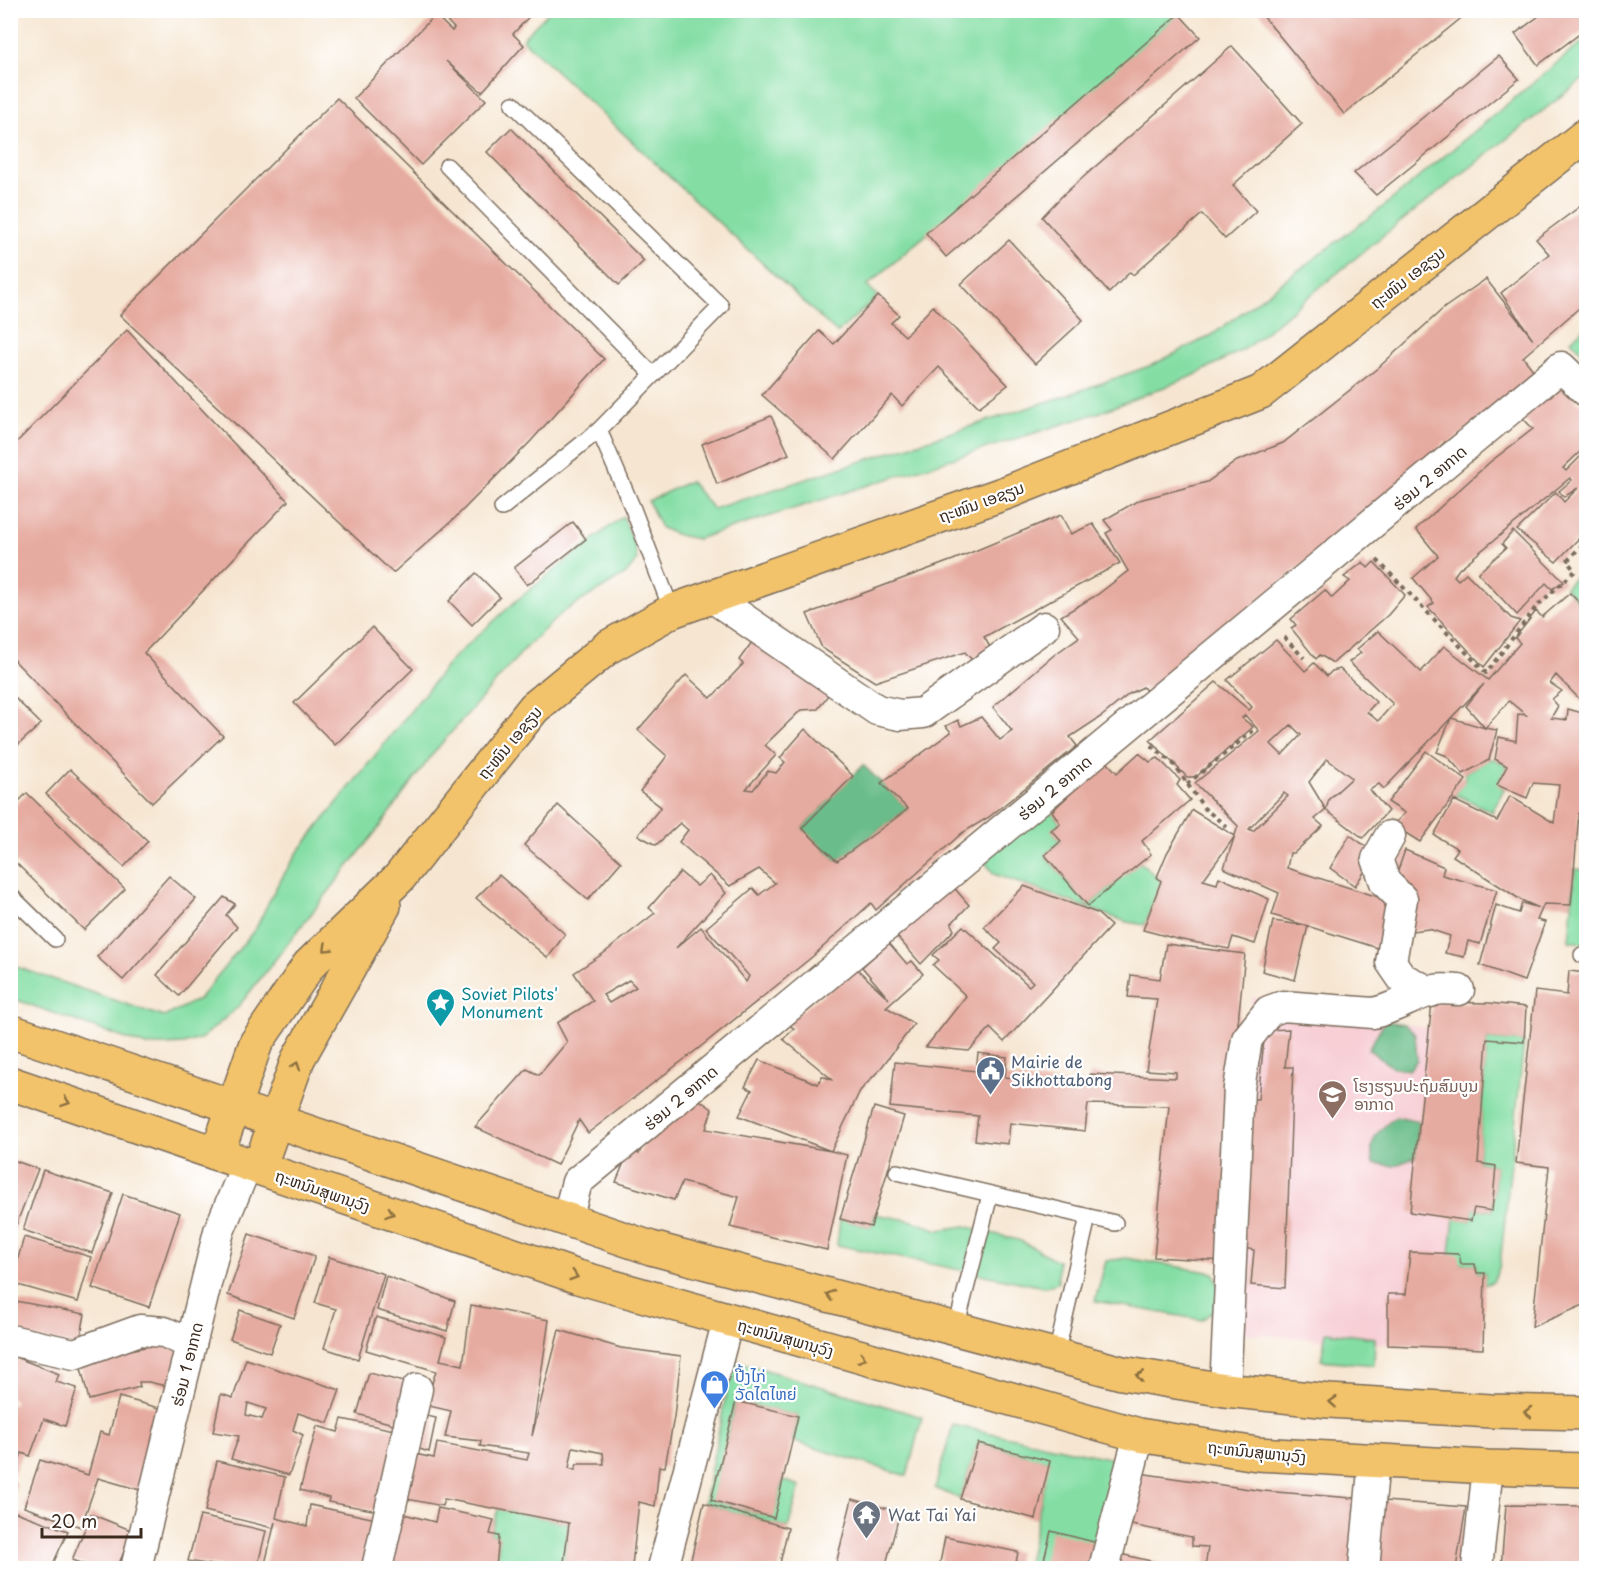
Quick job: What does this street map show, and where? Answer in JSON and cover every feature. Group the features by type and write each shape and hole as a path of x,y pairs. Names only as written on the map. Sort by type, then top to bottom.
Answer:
{"main road":[{"name":"ຖະໜົນ ເອຊຽນ","path":"241,1162 235,1107 256,1043 309,965 399,878 534,708 608,646 672,611 1008,492 1261,392 1587,135"},
{"name":"ຖະໜົນ ເອຊຽນ","path":"241,1162 277,1121 298,1059 399,878"},
{"path":"10,1031 651,1248 1122,1373 1225,1390 1340,1402 1491,1411 1587,1413"},
{"name":"ຖະຫນົນສຸພານຸວົງ","path":"10,1083 578,1277 1139,1435 1257,1454 1587,1470"}],"street":[{"name":"ຮ່ອມ 2 ອາກາດ","path":"567,1220 577,1182 1561,367 1587,391"},
{"path":"712,597 877,710 900,715 923,713 1044,627"},
{"path":"1225,1390 1239,1088 1247,1039 1269,1011 1283,1006 1373,1013 1388,1011 1406,1001 1444,991 1402,978 1391,962 1402,899 1385,882 1377,859 1390,836"},
{"name":"ຮ່ອມ 1 ອາກາດ","path":"140,1568 219,1231 241,1162"},
{"path":"663,1569 728,1320"},
{"path":"10,1340 74,1354 140,1330 165,1332 191,1344"},
{"path":"377,1569 417,1389"},
{"path":"1104,1569 1139,1435"},
{"path":"1364,1569 1374,1460"},
{"path":"1477,1569 1488,1467"}],"lane":[{"path":"502,508 599,430 721,306 513,104"},
{"path":"447,166 653,375"},
{"path":"599,430 633,509 672,611"},
{"path":"10,895 55,939"},
{"path":"897,1172 1114,1223"},
{"path":"957,1328 990,1195"},
{"path":"1056,1355 1088,1217"}],"path":[{"path":"1356,538 1486,673 1536,608 1575,571 1567,561 1587,541"},
{"path":"1127,727 1173,763 1204,808 1227,827"},
{"path":"1187,784 1253,731"}],"shaded area":[{"name":"ໂຮງຮຽນປະຖົມສົມບູນ ອາກາດ","path":"1252,997 1429,1028 1410,1212 1454,1218 1450,1254 1410,1252 1406,1294 1388,1294 1388,1345 1238,1333"}],"green space":[{"path":"551,10 1183,11 867,286 878,296 837,333 522,39"},
{"path":"1586,39 1586,77 1380,238 1246,348 1195,375 1098,413 697,539 661,528 648,501 690,481 713,509 1068,395 1152,365 1212,335 1384,206"},
{"path":"1586,326 1586,357 1571,340"},
{"path":"623,516 635,547 637,560 626,574 563,612 528,645 435,751 377,830 238,1007 202,1038 184,1044 146,1046 11,998 11,965 164,1017 199,999 256,928 275,889 298,852 452,659 517,600"},
{"path":"1581,572 1586,576 1586,610 1565,587"},
{"path":"1489,759 1495,759 1507,766 1498,784 1504,789 1492,812 1455,794 1465,780 1465,773"},
{"path":"863,765 908,809 837,861 802,828"},
{"path":"1047,804 1060,823 1052,830 1061,841 1045,855 1088,906 1140,862 1161,881 1145,925 1127,922 994,874 981,857"},
{"path":"1575,869 1586,870 1586,944 1569,941"},
{"path":"1385,1021 1404,1024 1415,1034 1417,1060 1409,1070 1392,1067 1368,1049"},
{"path":"1487,1039 1524,1042 1500,1265 1493,1282 1484,1285 1485,1273 1477,1273 1475,1264 1461,1264 1450,1254 1454,1218 1471,1221 1474,1208 1492,1211 1496,1166 1478,1162"},
{"path":"1396,1117 1419,1122 1416,1157 1394,1166 1373,1163 1373,1141 1379,1131"},
{"path":"875,1214 913,1221 939,1230 965,1226 1021,1241 1058,1261 1058,1283 1044,1287 837,1245 840,1219 871,1227"},
{"path":"1126,1258 1214,1273 1224,1302 1202,1320 1095,1301 1106,1261"},
{"path":"1326,1332 1375,1338 1374,1365 1321,1360"},
{"path":"733,1360 922,1417 907,1476 792,1441 798,1416 736,1401 712,1500 773,1518 783,1480 800,1486 788,1528 704,1503"},
{"path":"953,1425 1118,1460 1092,1568 1027,1568 1049,1461 978,1443 960,1499 935,1488"},
{"path":"498,1509 569,1523 563,1568 496,1568 499,1537 490,1534"}],"building":[{"path":"436,10 535,10 513,34 524,45 482,92 446,61 486,100 421,165 354,98 435,15 452,31 454,28"},
{"path":"1258,10 1471,10 1344,114"},
{"path":"1547,10 1577,10 1586,23 1586,29 1538,65 1515,34"},
{"path":"1179,14 1200,37 946,257 926,233"},
{"path":"1232,46 1302,124 1233,185 1256,211 1225,239 1202,214 1133,275 1130,272 1109,293 1042,217 1062,196"},
{"path":"1499,56 1519,79 1376,195 1354,173"},
{"path":"337,98 604,359 531,441 455,518 393,573 120,315"},
{"path":"511,128 644,261 619,285 487,152"},
{"path":"1586,202 1586,302 1523,357 1537,375 1448,444 1445,442 1417,469 1148,693 1143,687 1129,694 1102,716 1070,737 1077,746 989,817 962,833 876,910 871,903 812,957 699,1048 588,1133 579,1120 557,1165 475,1127 527,1069 539,1075 567,1042 557,1023 593,1001 574,973 655,913 649,908 680,872 697,886 710,875 726,893 676,948 701,927 746,982 749,976 706,928 753,888 759,895 775,883 759,869 730,886 679,842 688,830 680,823 656,845 638,835 661,807 640,791 667,756 638,730 686,675 711,698 743,664 739,660 752,642 828,695 818,709 801,710 765,745 776,755 746,789 753,790 768,771 776,773 785,762 780,758 805,729 853,776 802,828 837,861 908,809 881,783 951,732 946,726 958,720 961,726 981,717 1000,740 1012,731 993,707 1054,655 1079,637 1061,616 1097,595 1128,571 1106,533 1112,530 1104,520 1139,500 1207,482 1237,461 1283,443 1379,367 1444,308 1486,279 1533,339 1501,293 1549,254 1536,239","holes":["629,980 636,987 609,1003 603,995"]},
{"path":"1009,240 1083,320 1035,364 961,284"},
{"path":"878,296 899,315 891,323 905,336 933,306 1008,385 979,407 939,367 902,406 892,395 835,459 762,395 819,331 834,344"},
{"path":"127,330 288,501 144,653 223,736 152,803 10,656 10,449"},
{"path":"1557,383 1586,408 1586,446 1563,468 1566,471 1586,451 1586,531 1556,562 1517,530 1556,492 1564,502 1578,488 1564,497 1559,491 1572,480 1570,478 1459,569 1454,576 1458,580 1466,573 1511,618 1520,621 1484,667 1428,607 1434,603 1413,578 1438,556 1416,529 1490,462 1533,429 1520,415"},
{"path":"771,416 789,454 717,484 702,444"},
{"path":"1061,515 1071,534 1093,524 1120,563 984,637 990,647 972,660 965,652 875,682 822,648 807,614 953,560"},
{"path":"573,522 586,539 527,585 514,568"},
{"path":"1513,531 1564,582 1552,589 1546,583 1517,615 1478,573 1506,548 1502,544"},
{"path":"1363,562 1368,568 1374,562 1405,595 1388,615 1333,663 1320,655 1316,659 1291,628 1296,625 1291,619 1325,590 1332,598 1350,581 1344,577"},
{"path":"476,573 500,597 472,625 449,601"},
{"path":"1570,593 1586,610 1586,706 1556,675 1550,683 1562,691 1552,699 1558,706 1551,718 1567,720 1568,709 1586,714 1586,807 1579,813 1571,905 1544,904 1537,920 1545,922 1524,981 1480,965 1496,905 1519,913 1522,903 1539,908 1521,900 1453,856 1458,849 1434,835 1454,800 1497,821 1510,796 1554,823 1559,785 1533,783 1527,798 1497,785 1507,766 1495,759 1499,737 1516,741 1518,714 1526,715 1509,701 1485,728 1466,706 1484,684 1384,789 1379,784 1370,790 1388,811 1363,838 1326,810 1315,819 1323,826 1294,853 1290,853 1287,868 1391,901 1381,949 1272,915 1279,893 1224,868 1238,826 1195,783 1259,731 1245,715 1242,718 1253,727 1196,777 1187,777 1150,740 1216,682 1249,710 1252,707 1227,680 1276,640 1305,671 1314,663 1327,676 1332,671 1340,669 1376,702 1367,712 1378,721 1393,704 1349,662 1361,653 1357,649 1378,631 1421,672 1444,646 1488,680 1520,643 1515,638 1536,611 1542,617","holes":["1291,725 1301,735 1282,755 1271,744","1327,759 1352,778 1329,799 1326,810 1309,782","1284,793 1288,796 1253,831 1249,829"]},
{"path":"372,627 413,669 335,745 294,703"},
{"path":"10,693 41,724 10,752"},
{"path":"1451,718 1497,730 1489,760 1463,774 1447,756 1437,752"},
{"path":"1426,751 1466,780 1420,842 1393,825 1405,813 1388,802"},
{"path":"1139,753 1150,762 1158,758 1180,780 1177,785 1190,800 1142,841 1151,854 1088,906 1045,855 1061,841 1051,830 1060,823 1052,811 1106,761 1117,773"},
{"path":"70,769 148,841 124,867 46,794"},
{"path":"27,793 125,889 84,930 10,857 10,810"},
{"path":"558,805 621,862 588,900 524,845"},
{"path":"1192,810 1235,836 1203,880 1217,884 1219,877 1269,899 1255,944 1233,937 1229,949 1143,930 1161,881 1157,877 1167,853"},
{"path":"1350,835 1376,854 1355,886 1330,868"},
{"path":"1405,850 1444,867 1442,875 1497,890 1480,944 1468,941 1464,957 1445,953 1450,936 1429,929 1403,932 1396,876"},
{"path":"499,875 565,934 548,958 476,898"},
{"path":"169,876 196,899 123,980 97,957"},
{"path":"950,883 969,905 951,924 954,930 921,964 892,931"},
{"path":"1024,886 1097,913 1111,926 1004,1042 990,1028 969,1051 926,1047 966,996 933,965 939,960 933,955 963,926 1029,986 1033,982 995,949 1001,943 984,927"},
{"path":"224,897 235,904 226,915 237,927 179,996 157,975"},
{"path":"1273,921 1308,926 1295,980 1262,971"},
{"path":"889,943 907,964 912,961 923,974 886,1007 914,1024 881,1068 860,1091 831,1151 739,1116 752,1090 745,1087 759,1060 818,1084 822,1076 833,1080 783,1039 794,1029 787,1022 857,969 889,999 862,967"},
{"path":"1166,944 1245,954 1229,1111 1225,1261 1154,1257 1169,1106 1088,1104 1085,1131 1010,1123 1008,1144 975,1140 978,1116 890,1107 895,1062 976,1071 978,1053 1007,1057 1005,1077 1089,1086 1090,1074 1176,1078 1176,1072 1146,1070 1157,999 1128,997 1131,975 1160,979"},
{"path":"1569,971 1586,973 1586,1304 1532,1327 1549,1167 1516,1163 1535,991 1567,995"},
{"path":"1432,1002 1489,1003 1526,1007 1524,1042 1487,1039 1478,1163 1496,1166 1492,1211 1474,1208 1471,1221 1410,1212"},
{"path":"1289,1029 1285,1067 1293,1067 1285,1288 1251,1285 1254,1250 1244,1248 1249,1099 1258,1099 1265,1030"},
{"path":"694,1096 712,1109 706,1129 847,1155 827,1250 730,1227 739,1197 682,1182 674,1200 616,1182 629,1150 639,1154 647,1136"},
{"path":"874,1107 904,1116 871,1227 840,1219"},
{"path":"10,1159 38,1169 14,1230 10,1229"},
{"path":"43,1170 113,1193 92,1253 23,1230"},
{"path":"123,1194 180,1213 149,1307 92,1288"},
{"path":"249,1234 315,1256 294,1318 228,1295"},
{"path":"24,1237 91,1257 78,1302 11,1283"},
{"path":"1410,1252 1459,1254 1461,1264 1475,1264 1477,1273 1485,1273 1483,1349 1388,1345 1388,1294 1406,1294"},
{"path":"329,1257 384,1274 358,1359 324,1348 336,1309 315,1303"},
{"path":"386,1276 455,1301 447,1331 377,1310"},
{"path":"10,1300 85,1314 79,1346 10,1333"},
{"path":"471,1305 549,1320 532,1436 559,1330 621,1348 681,1356 665,1467 659,1466 655,1506 639,1502 632,1566 564,1562 569,1523 444,1499 442,1506 402,1498 410,1453 434,1458 437,1443 527,1460 529,1453 480,1446 481,1441 445,1437 451,1411 425,1405 436,1371 366,1350 376,1317 446,1337 440,1360 463,1365","holes":["573,1447 603,1453 604,1464 577,1464 575,1470 569,1468"]},
{"path":"240,1310 280,1324 270,1353 230,1339"},
{"path":"159,1344 180,1351 170,1387 139,1382 140,1387 89,1400 79,1360 130,1347 131,1350"},
{"path":"10,1355 59,1374 56,1382 77,1388 65,1426 44,1419 30,1456 22,1453 13,1475 10,1474 10,1404 13,1405 15,1400 10,1398"},
{"path":"246,1359 340,1390 328,1423 298,1413 293,1430 303,1435 289,1475 231,1459 239,1436 213,1432 221,1394 233,1398","holes":["248,1403 266,1409 262,1419 246,1415"]},
{"path":"369,1373 411,1384 400,1426 357,1414"},
{"path":"119,1397 163,1409 140,1490 98,1478 81,1527 24,1507 40,1460 88,1475 100,1432 109,1435"},
{"path":"736,1401 798,1416 774,1518 711,1500"},
{"path":"418,1414 436,1418 429,1452 410,1446"},
{"path":"342,1419 399,1431 383,1512 328,1502 329,1498 300,1490 317,1426 338,1432"},
{"path":"978,1443 1050,1461 1036,1519 960,1499"},
{"path":"217,1461 285,1477 276,1518 307,1526 310,1505 376,1519 365,1568 315,1568 298,1565 297,1568 264,1568 275,1522 273,1528 205,1511"},
{"path":"1139,1473 1263,1491 1365,1499 1358,1568 1205,1568 1208,1547 1192,1546 1192,1537 1126,1524"},
{"path":"10,1481 17,1484 11,1500 10,1500"},
{"name":"Wat Tai Yai","path":"852,1499 900,1512 885,1568 835,1568"},
{"path":"1384,1501 1466,1507 1456,1568 1378,1568"},
{"path":"704,1503 788,1528 779,1568 689,1568"},
{"path":"1506,1505 1586,1506 1586,1568 1501,1568"},
{"path":"438,1508 494,1520 490,1534 499,1536 496,1568 386,1568 396,1512 435,1522"},
{"path":"10,1510 68,1531 51,1568 37,1568 10,1560"},
{"path":"91,1514 133,1531 117,1568 93,1568 72,1560"},
{"path":"200,1516 266,1531 257,1568 229,1568 188,1561"},
{"path":"1051,1531 1098,1543 1092,1568 1042,1568"},
{"path":"945,1537 1018,1552 1015,1568 939,1568"},
{"path":"1116,1553 1181,1568 1113,1568"}],"place":[{"name":"Soviet Pilots' Monument","path":"440,1028"},
{"name":"Mairie de Sikhottabong","path":"990,1096"},
{"name":"ໂຮງຮຽນປະຖົມສົມບູນ ອາກາດ","path":"1333,1120"},
{"name":"ປີ້ງໄກ່ ວັດໄຕໄຫຍ່","path":"714,1410"},
{"name":"Wat Tai Yai","path":"867,1540"}]}
